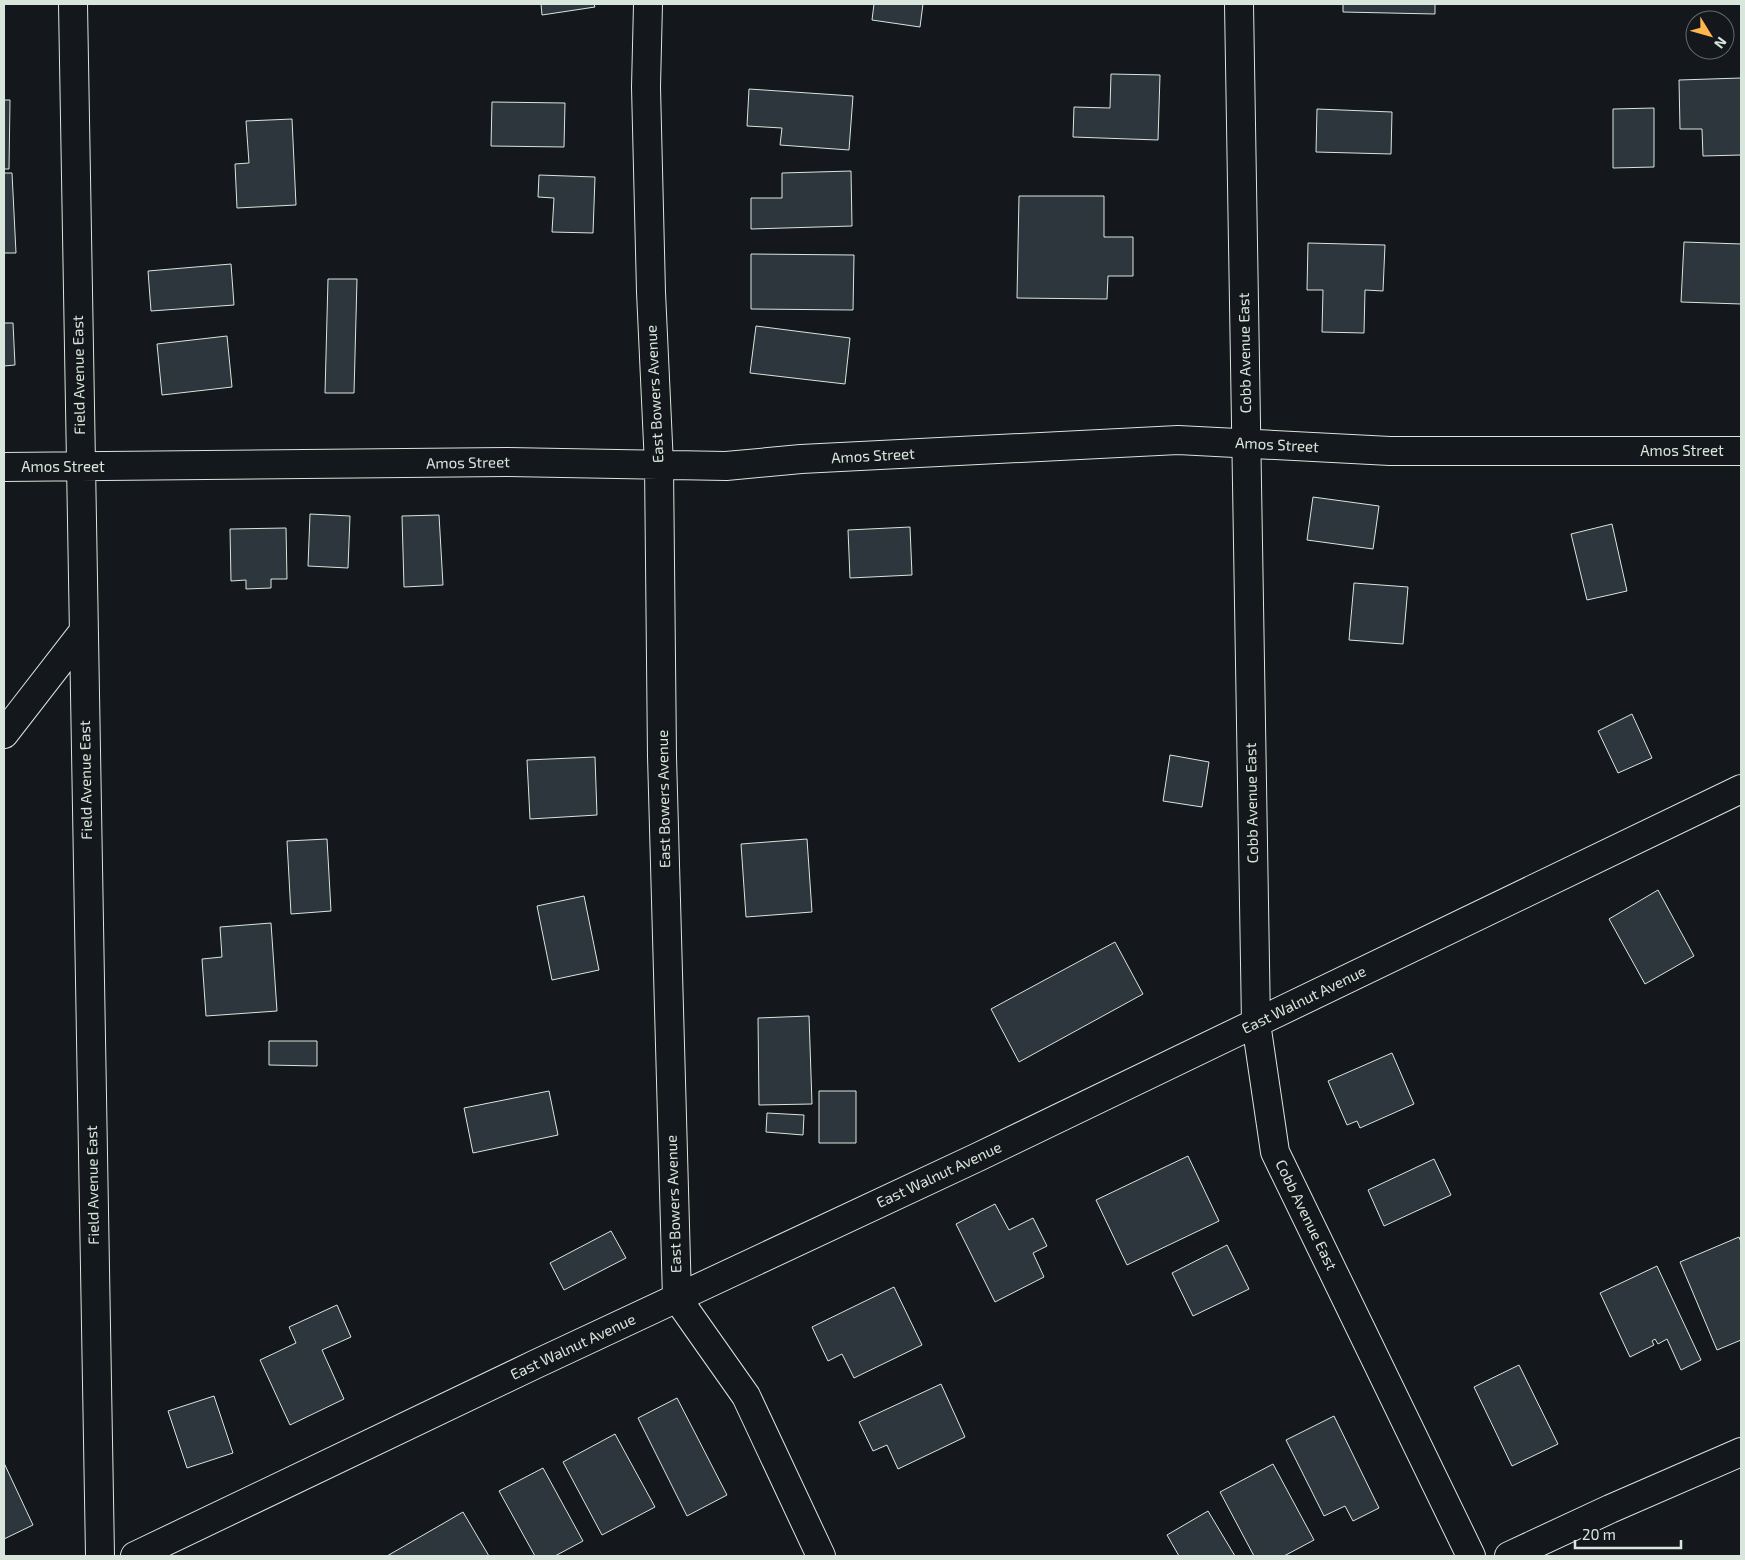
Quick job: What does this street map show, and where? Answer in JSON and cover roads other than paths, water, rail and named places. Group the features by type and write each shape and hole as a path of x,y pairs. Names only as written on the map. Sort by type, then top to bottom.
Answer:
{"street":[{"name":"Field Avenue East","path":"73,4 100,1556"},
{"name":"East Bowers Avenue","path":"648,4 646,87 648,195 659,465 662,756 677,1298"},
{"name":"Cobb Avenue East","path":"1239,4 1256,1023 1275,1152 1471,1556"},
{"name":"Amos Street","path":"4,467 81,468 506,462 726,466 801,459 1178,440 1390,451 1741,451"},
{"path":"4,734 83,632"},
{"name":"East Walnut Avenue","path":"135,1556 1256,1023 1741,789"},
{"path":"677,1298 746,1396 821,1556"},
{"path":"1509,1556 1610,1509 1741,1452"}]}
